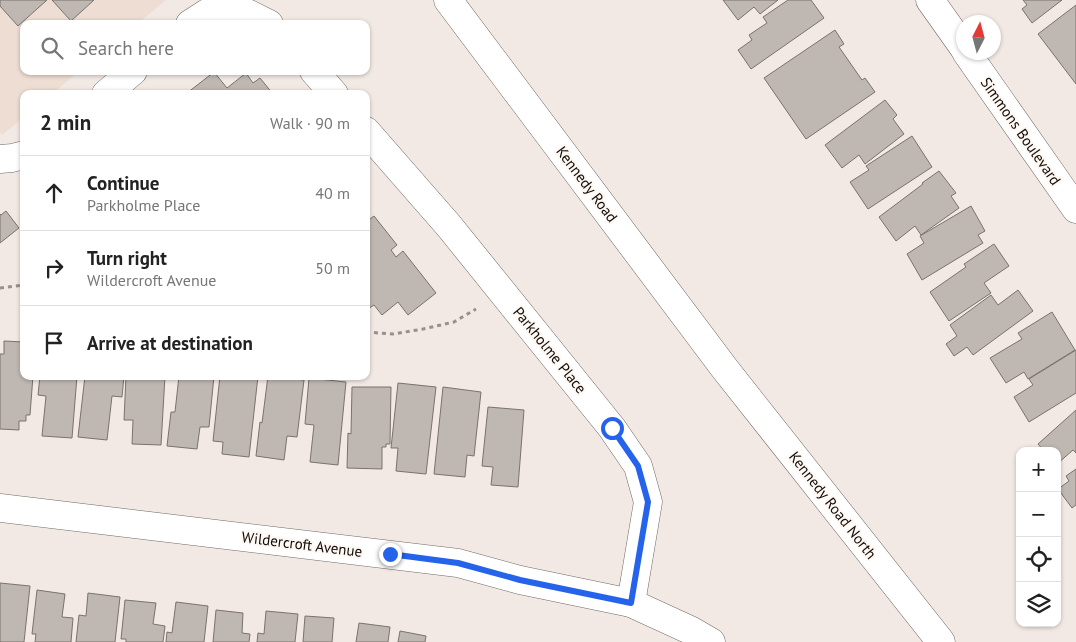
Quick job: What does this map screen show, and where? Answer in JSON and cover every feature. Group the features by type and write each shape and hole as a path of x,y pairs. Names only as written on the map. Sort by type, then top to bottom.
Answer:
{"street":[{"name":"Kennedy Road","path":"448,0 725,369"},
{"path":"930,0 956,37"},
{"path":"196,20 207,13 228,11 247,13 261,20"},
{"name":"Simmons Boulevard","path":"972,60 1076,209"},
{"path":"111,90 127,75"},
{"path":"317,75 331,90"},
{"name":"Parkholme Place","path":"370,136 449,226 612,428 638,466 648,502 631,603"},
{"path":"0,159 20,156"},
{"name":"Kennedy Road North","path":"725,369 941,642"},
{"name":"Wildercroft Avenue","path":"0,508 458,563 520,580 631,603 692,631 711,642"}],"path":[{"path":"0,288 20,286"},
{"path":"370,332 393,334 454,322 484,304 500,289"}],"shaded area":[{"path":"0,0 166,0 142,20 20,20 20,75 74,75 57,90 20,90 20,120 2,135 0,132"}],"building":[{"path":"0,0 47,0 25,20 20,20 18,26 0,6"},
{"path":"52,0 94,0 72,20"},
{"path":"723,0 778,0 760,14 754,7 738,20"},
{"path":"788,0 811,0 824,18 751,69 738,50 752,40 749,35 767,23 763,17"},
{"path":"1023,0 1062,0 1032,23 1022,9 1027,5"},
{"path":"1076,5 1076,84 1038,34"},
{"path":"835,30 844,44 839,47 862,80 865,78 875,92 806,139 764,78"},
{"path":"210,75 216,75 227,88 243,75 247,75 253,83 260,78 270,90 191,90"},
{"path":"885,100 897,115 893,119 904,134 865,164 859,155 842,168 825,145"},
{"path":"912,136 932,167 868,209 850,182 869,170 866,166"},
{"path":"939,171 956,193 951,196 959,208 921,235 915,226 896,241 879,217"},
{"path":"971,206 985,231 978,235 983,243 922,280 907,254 924,243 920,236"},
{"path":"6,211 19,228 0,243 0,214"},
{"path":"374,216 397,245 391,250 396,257 403,251 436,293 408,315 398,302 382,315 374,305 370,308 370,219"},
{"path":"994,244 1009,266 984,283 991,293 949,321 930,292 966,267 964,264"},
{"path":"1018,290 1033,311 973,355 967,347 954,356 946,344 957,336 950,325 991,295 998,305"},
{"path":"1052,312 1075,350 1028,379 1024,372 1006,383 990,358 1022,339 1018,333"},
{"path":"4,341 20,342 20,380 33,380 30,415 26,415 26,421 19,421 19,430 0,429 0,354 4,354"},
{"path":"1076,350 1076,393 1029,422 1014,397 1033,385 1029,379"},
{"path":"40,380 77,380 72,438 42,436 46,396 38,395"},
{"path":"85,380 124,380 122,397 112,396 107,440 78,437"},
{"path":"126,380 165,380 161,445 132,444 133,420 124,420"},
{"path":"179,380 214,380 209,427 200,427 197,449 167,446 171,412 175,412"},
{"path":"220,380 258,380 249,457 222,454 223,442 213,441"},
{"path":"267,380 304,380 297,437 287,436 284,460 256,456 260,422 262,423"},
{"path":"309,380 346,382 338,465 310,462 314,425 305,424"},
{"path":"398,383 436,387 426,474 396,471 398,448 391,448"},
{"path":"352,387 391,387 390,444 382,447 382,469 347,468 348,433 351,434"},
{"path":"443,387 481,392 474,456 467,455 465,477 434,474"},
{"path":"488,407 524,410 518,487 491,485 493,467 482,466"},
{"path":"1076,410 1076,453 1073,450 1061,460 1061,447 1041,447 1038,444"},
{"path":"1076,469 1076,505 1072,508 1061,493 1061,487 1069,481 1066,476"},
{"path":"0,583 30,586 24,642 0,642"},
{"path":"37,590 65,594 62,617 73,618 71,642 35,642 36,634 32,634"},
{"path":"88,593 120,597 115,642 76,642 79,615 86,616"},
{"path":"125,600 156,603 153,624 165,626 163,642 126,642 126,639 121,639"},
{"path":"176,602 208,606 204,642 166,642 167,632 172,633"},
{"path":"216,610 243,613 242,633 250,634 249,642 213,642"},
{"path":"266,611 298,614 295,642 257,642 258,633 264,634"},
{"path":"305,616 334,618 332,642 303,642"},
{"path":"359,623 390,627 388,642 356,642"},
{"path":"400,631 426,636 425,642 398,642"}],"route":[{"path":"390,554 458,563 520,580 631,603 648,502 638,466 612,428"}]}
